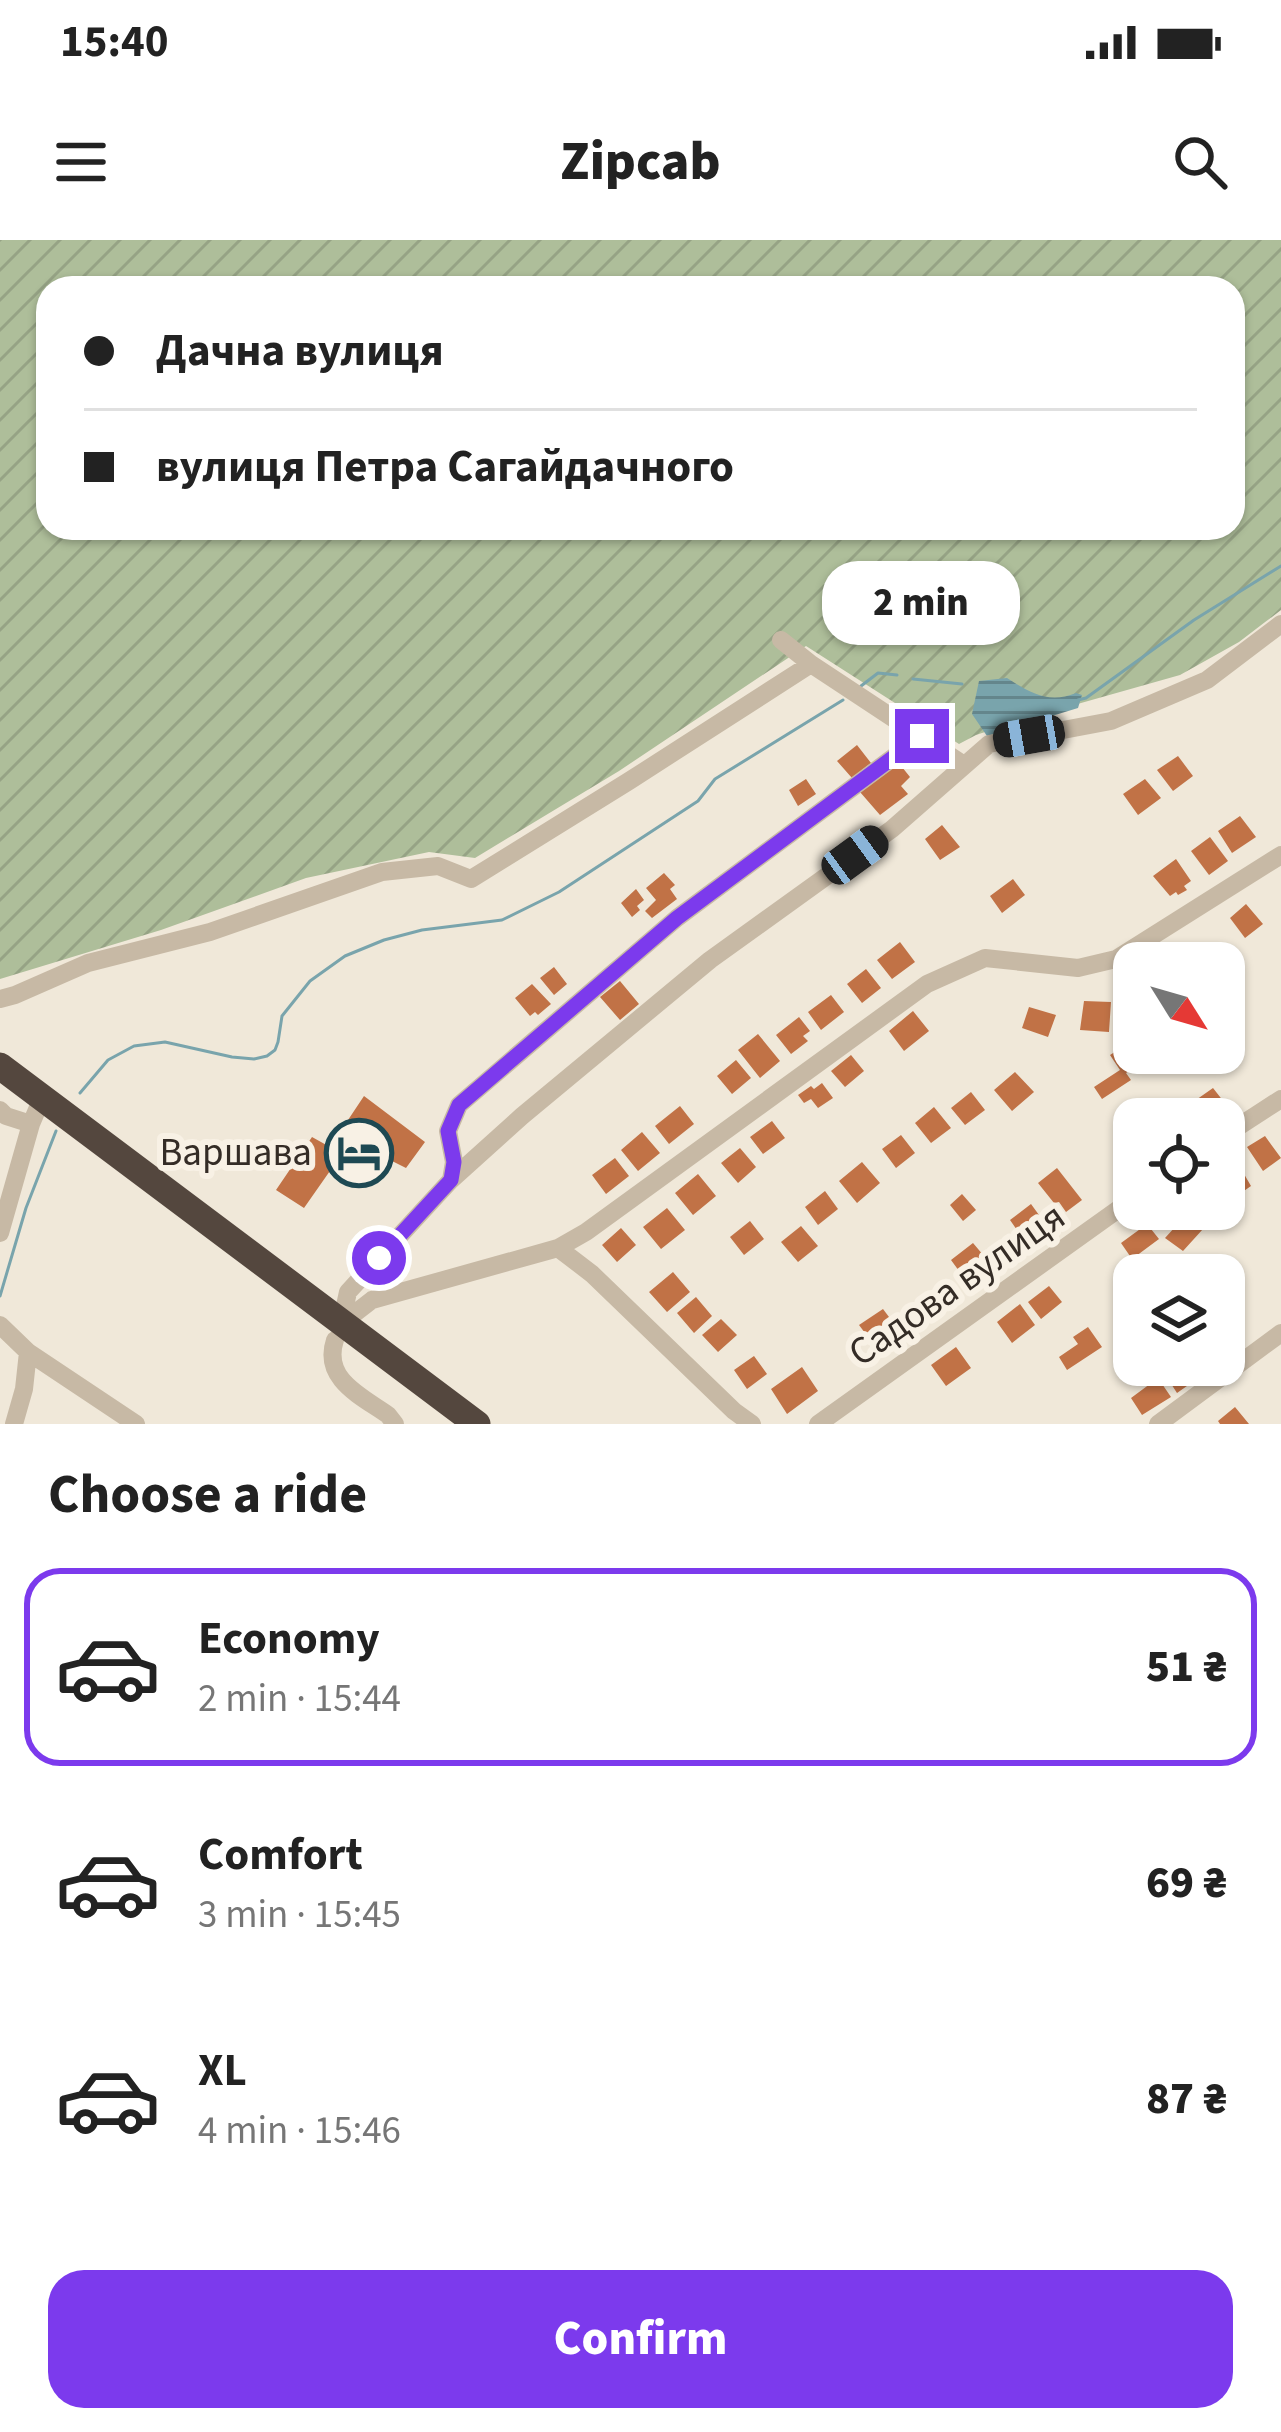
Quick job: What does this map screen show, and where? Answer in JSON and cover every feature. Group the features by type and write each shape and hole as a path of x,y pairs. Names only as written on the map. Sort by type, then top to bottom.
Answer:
{"highway":[{"path":"0,1066 37,1111 338,1332 477,1424"}],"street":[{"path":"395,1424 335,1373 331,1356 348,1292 451,1180 616,1035 710,960 892,829 989,744 1111,721 1207,680 1281,624"},
{"path":"781,640 964,764"},
{"path":"0,999 88,963 210,932 382,872 438,866 471,879 812,664"},
{"path":"451,1180 454,1162 448,1131 459,1105 677,918 922,736"},
{"path":"338,1332 372,1300 558,1249 927,984 985,958 1078,968 1116,959 1281,855"},
{"path":"1245,1122 1281,1099"},
{"path":"0,1110 6,1116 37,1111 0,1233"},
{"name":"Садова вулиця","path":"818,1424 1113,1213"},
{"path":"558,1249 592,1274 752,1424"},
{"path":"0,1325 28,1352 136,1424"},
{"path":"1158,1424 1281,1334"},
{"path":"14,1424 28,1352"}],"green space":[{"path":"0,240 1281,240 1281,610 1239,642 1180,675 1021,720 959,744 806,646 619,771 475,858 429,852 306,878 161,930 0,979"}],"water":[{"path":"1007,678 1040,695 1082,695 1078,708 987,736 972,714 979,681"}],"building":[{"path":"857,745 871,763 852,778 837,761"},
{"path":"1178,756 1193,776 1173,791 1157,770"},
{"path":"898,762 910,777 901,786 908,794 880,815 860,792"},
{"path":"806,779 816,794 798,806 789,790"},
{"path":"1145,779 1161,798 1138,815 1123,794"},
{"path":"1240,816 1256,837 1232,853 1218,831"},
{"path":"942,825 960,847 940,860 925,839"},
{"path":"1210,837 1228,861 1209,875 1191,851"},
{"path":"1176,859 1191,881 1184,886 1187,890 1170,896 1153,876"},
{"path":"664,873 675,885 670,889 677,899 652,918 645,911 656,900 646,888"},
{"path":"1013,879 1025,895 1002,913 990,896"},
{"path":"636,889 644,900 632,917 621,903"},
{"path":"1246,904 1263,924 1245,938 1230,918"},
{"path":"900,942 915,962 892,979 877,960"},
{"path":"554,967 567,984 554,995 540,978"},
{"path":"866,969 881,988 862,1003 847,984"},
{"path":"620,981 639,1004 620,1020 600,997"},
{"path":"532,984 551,1004 530,1016 515,998"},
{"path":"831,995 844,1012 821,1030 808,1012"},
{"path":"1084,1001 1111,1002 1109,1032 1080,1030"},
{"path":"1029,1007 1056,1015 1048,1037 1022,1028"},
{"path":"913,1011 929,1031 904,1051 889,1031"},
{"path":"799,1017 810,1031 803,1036 808,1041 791,1054 776,1035"},
{"path":"758,1034 780,1061 760,1078 738,1050"},
{"path":"851,1055 864,1071 845,1087 831,1071"},
{"path":"736,1060 751,1078 732,1094 717,1076"},
{"path":"1015,1072 1034,1092 1012,1111 994,1090"},
{"path":"1114,1074 1127,1074 1131,1080 1102,1099 1094,1087"},
{"path":"822,1083 833,1098 818,1108 811,1099 804,1103 798,1095"},
{"path":"1213,1088 1221,1098 1199,1098"},
{"path":"971,1092 985,1110 965,1125 951,1108"},
{"name":"Варшава","path":"364,1096 425,1142 406,1168 392,1161 359,1171 339,1158 304,1208 276,1190 312,1137 330,1147"},
{"path":"680,1106 694,1124 669,1144 655,1126"},
{"path":"934,1107 951,1128 931,1143 915,1123"},
{"path":"772,1121 785,1138 763,1154 750,1137"},
{"path":"642,1132 660,1153 638,1171 621,1150"},
{"path":"901,1135 915,1153 896,1168 882,1149"},
{"path":"1265,1136 1281,1158 1263,1171 1247,1147"},
{"path":"740,1148 756,1167 738,1183 721,1163"},
{"path":"615,1158 629,1176 606,1194 592,1175"},
{"path":"862,1162 880,1183 857,1203 839,1181"},
{"path":"1057,1168 1082,1200 1066,1212 1038,1183"},
{"path":"698,1174 716,1196 693,1215 675,1193"},
{"path":"825,1191 838,1209 818,1225 805,1207"},
{"path":"962,1194 976,1210 963,1221 950,1205"},
{"path":"1031,1204 1047,1226 1026,1243 1010,1220"},
{"path":"667,1208 685,1230 661,1249 643,1227"},
{"path":"750,1221 764,1239 744,1255 730,1237"},
{"path":"801,1226 818,1246 798,1262 781,1242"},
{"path":"621,1228 636,1245 617,1262 602,1245"},
{"path":"1139,1230 1152,1230 1159,1239 1139,1254 1129,1254 1121,1243"},
{"path":"1172,1230 1202,1230 1183,1251 1165,1238"},
{"path":"973,1243 995,1269 970,1286 951,1260"},
{"path":"673,1272 690,1292 667,1312 649,1292"},
{"path":"1049,1286 1062,1302 1041,1319 1028,1302"},
{"path":"696,1297 712,1316 694,1333 677,1313"},
{"path":"1020,1304 1035,1325 1012,1343 997,1322"},
{"path":"883,1309 898,1329 874,1345 859,1325"},
{"path":"721,1319 737,1335 718,1352 702,1335"},
{"path":"1088,1327 1102,1347 1067,1370 1059,1357 1078,1344 1073,1337"},
{"path":"956,1347 971,1368 946,1386 931,1365"},
{"path":"754,1356 767,1374 747,1389 734,1370"},
{"path":"802,1367 818,1391 787,1414 771,1389"},
{"path":"1147,1386 1163,1386 1171,1397 1142,1415 1131,1398"},
{"path":"1235,1407 1249,1424 1220,1424 1218,1421"}],"waterway":[{"path":"1078,700 1281,566"},
{"path":"861,686 878,673 897,675"},
{"path":"913,679 962,684"},
{"path":"80,1093 108,1060 134,1046 165,1042 232,1057 267,1056 275,1050 282,1016 310,981 345,956 422,930 502,920 559,892 698,801 715,779 843,700"},
{"path":"0,1296 26,1208 56,1131"}],"place":[{"name":"Варшава","path":"359,1153"}],"route":[{"path":"379,1258 451,1180 454,1162 448,1131 459,1105 677,918 922,736"}]}
